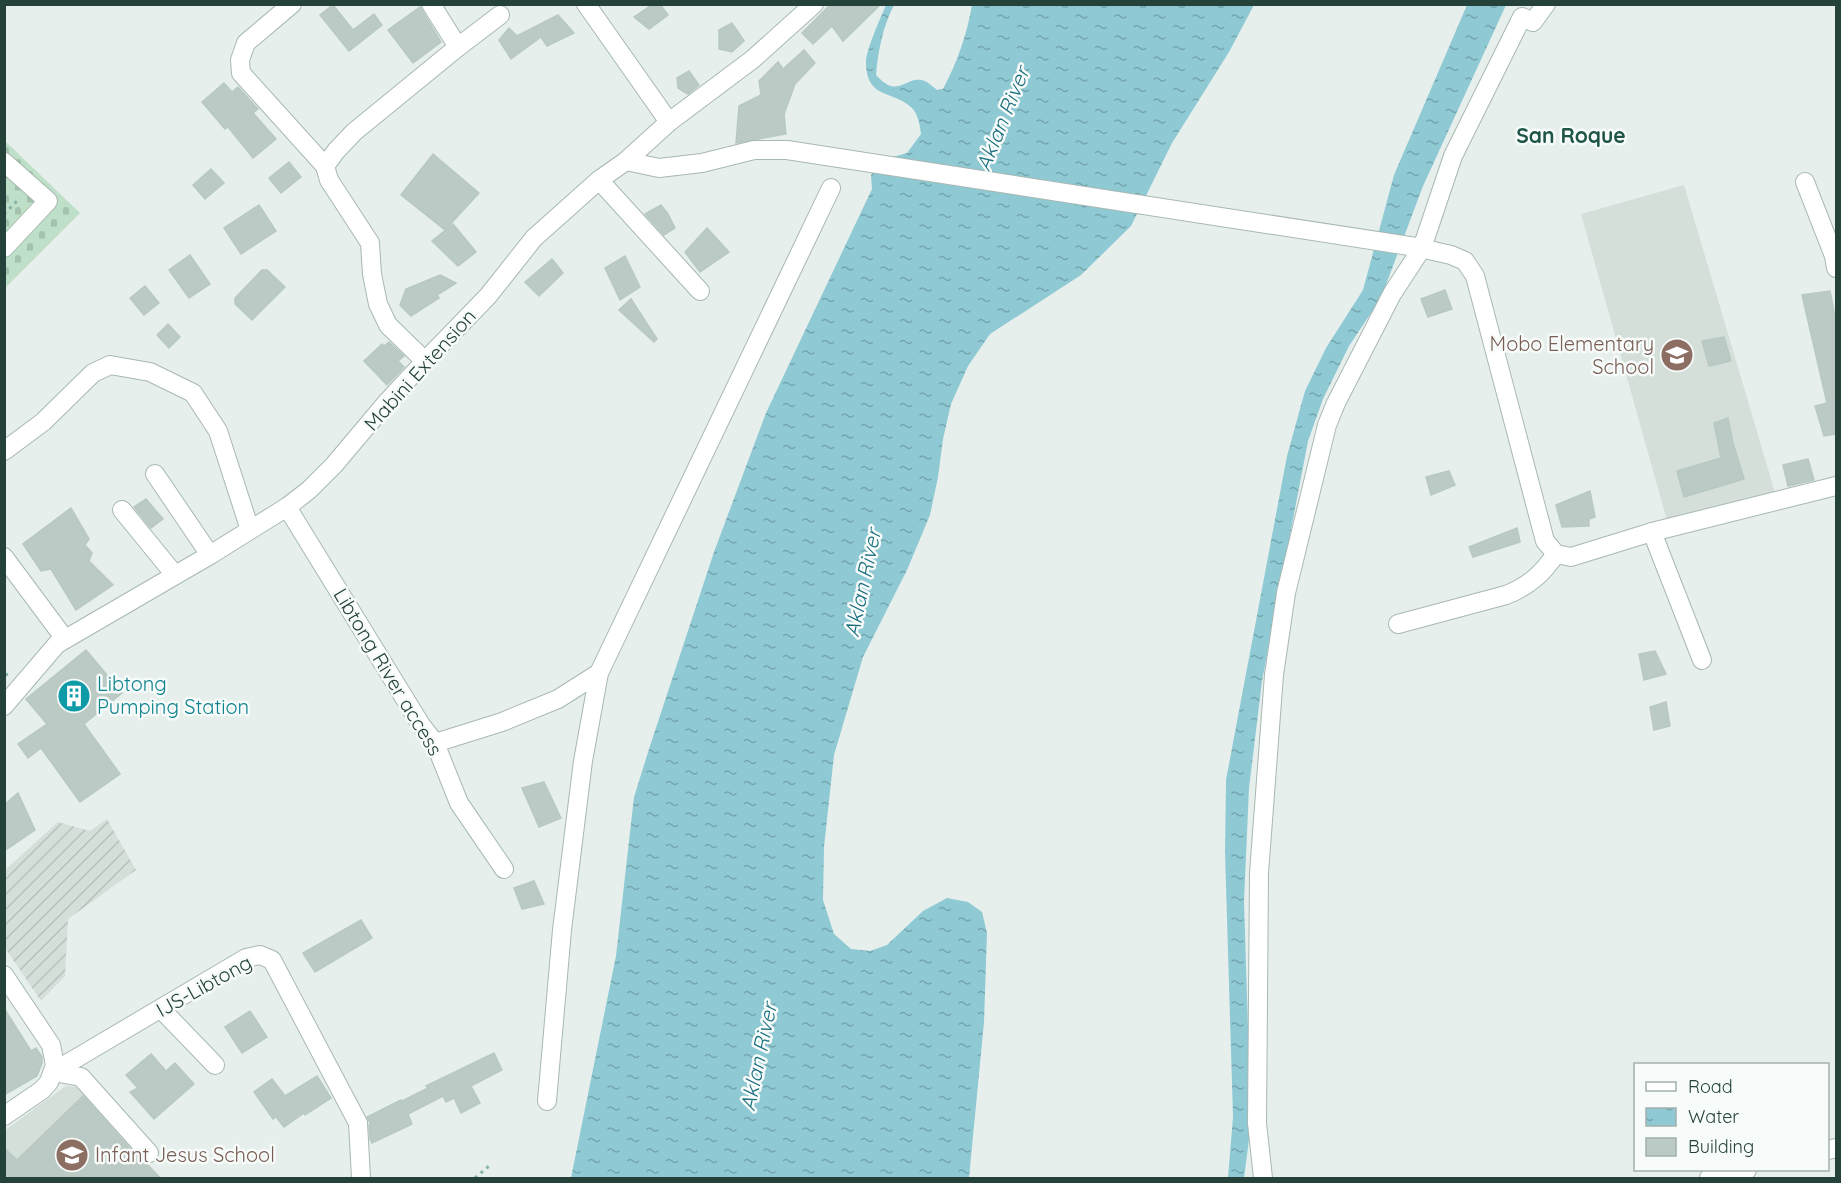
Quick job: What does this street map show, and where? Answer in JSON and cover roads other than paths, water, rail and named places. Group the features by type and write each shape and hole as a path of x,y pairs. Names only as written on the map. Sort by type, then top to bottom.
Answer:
{"street":[{"path":"292,4 246,43 240,60 241,73 326,166 329,180 370,243 372,274 378,304 387,325 425,361"},
{"path":"431,4 458,47"},
{"path":"586,4 669,122"},
{"name":"Mabini Extension","path":"4,706 57,644 210,555 287,507 309,490 334,465 387,402 488,296 534,238 669,122 753,59 814,4"},
{"path":"1263,1179 1257,1123 1259,873 1274,675 1286,593 1327,425 1336,403 1392,294 1419,248 1453,156 1522,17 1533,22 1546,4"},
{"path":"326,166 336,151 354,132 500,15"},
{"path":"626,161 659,168 702,163 754,150 787,150 1419,248 1451,255 1465,261 1475,276 1545,542 1556,554 1571,557 1652,532 1836,486"},
{"path":"4,162 48,201 4,248"},
{"path":"599,180 700,291"},
{"path":"1805,182 1834,256 1836,268"},
{"path":"547,1101 566,897 583,761 599,673 831,189"},
{"path":"4,451 42,422 93,373 110,365 150,372 193,393 218,431 250,530"},
{"path":"155,474 210,555"},
{"name":"Libtong River access","path":"287,507 421,725 435,743 459,803 504,869"},
{"path":"122,510 175,575"},
{"path":"1652,532 1702,660"},
{"path":"1398,624 1523,589 1542,573 1556,554"},
{"path":"4,558 65,639"},
{"path":"435,743 502,722 558,699 599,673"},
{"name":"IJS-Libtong","path":"53,1072 246,958 260,955 272,960 358,1123 361,1179"},
{"path":"4,975 51,1045 54,1054 53,1072 42,1090 4,1116"},
{"path":"161,1010 215,1065"},
{"path":"53,1072 81,1077 148,1153"},
{"path":"1709,1179 1743,1171"}],"water":[{"name":"Aklan River","path":"886,5 894,5 882,39 876,75 891,86 918,80 925,81 937,90 943,89 957,59 972,5 1254,5 1229,52 1172,143 1131,226 1081,275 990,334 968,366 951,404 930,515 907,570 863,657 834,755 824,847 823,900 834,934 851,949 870,951 887,945 923,911 947,898 968,902 982,912 987,933 984,1022 969,1178 571,1178 616,956 634,797 714,552 766,413 872,189 871,175 882,160 907,153 921,134 912,108 905,102 876,89 867,74 868,50"},
{"path":"1467,5 1506,5 1423,186 1381,298 1349,346 1323,399 1308,441 1262,681 1249,788 1244,901 1251,1124 1244,1178 1228,1178 1233,1117 1225,852 1226,780 1287,456 1305,391 1326,348 1363,290 1394,175"}],"place":[{"name":"Mobo Elementary School","path":"1677,355"},
{"name":"Libtong Pumping Station","path":"74,696"},
{"name":"Infant Jesus School","path":"72,1155"}],"district":[{"name":"San Roque","path":"1571,136"}]}
